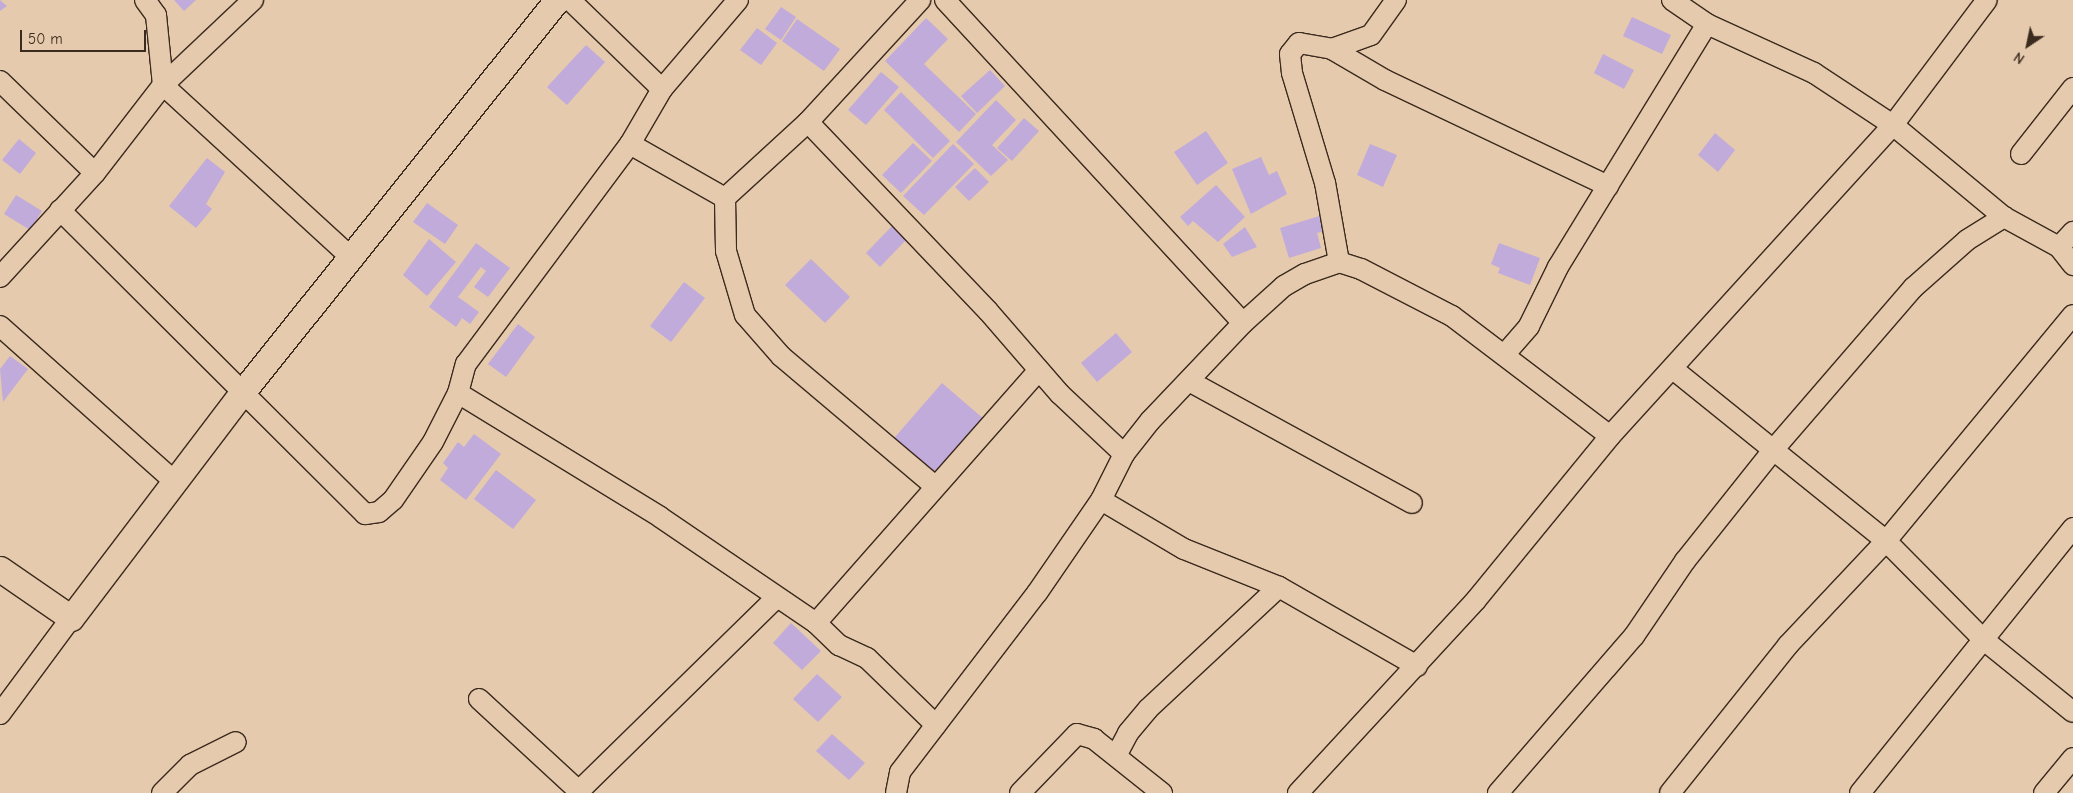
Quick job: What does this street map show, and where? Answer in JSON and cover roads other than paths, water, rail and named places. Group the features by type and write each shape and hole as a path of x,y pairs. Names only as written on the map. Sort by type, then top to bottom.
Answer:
{"street":[{"path":"145,0 156,15 163,85 353,258"},
{"path":"0,277 95,173 163,85 253,0"},
{"path":"0,714 244,390 353,258 557,0"},
{"path":"570,0 662,89"},
{"path":"60,210 244,390 365,514 379,512 393,500 458,393 466,364 630,144 662,89 738,0"},
{"path":"920,0 808,122 725,198 726,251 745,314 796,370 935,486"},
{"path":"945,0 1243,323"},
{"path":"1332,49 1370,35 1396,0"},
{"path":"1672,0 1707,24 1814,73 1893,126 2004,218 2059,247 2073,265"},
{"path":"1298,793 1417,666 1560,501 1610,436 1893,126 1987,0"},
{"path":"1505,354 1529,326 1558,267 1707,24"},
{"path":"1339,262 1325,183 1290,54 1299,43 1332,49 1385,80 1608,186"},
{"path":"0,81 95,173"},
{"path":"2020,154 2073,88"},
{"path":"808,122 1039,370 1124,454"},
{"path":"630,144 725,198"},
{"path":"1498,793 1634,636 1685,561 1774,449 1913,288 1967,240 2004,218"},
{"path":"2059,247 2073,232"},
{"path":"896,793 900,772 1037,593 1101,500 1124,454 1243,323 1284,286 1339,262 1361,269 1452,316 1505,354 1610,436"},
{"path":"1670,793 1788,644 1886,541 2073,314"},
{"path":"0,326 174,481"},
{"path":"1673,368 1774,449 1803,479 1886,541 1984,640 2073,712"},
{"path":"816,622 1039,370"},
{"path":"1189,381 1412,503"},
{"path":"458,393 660,517 816,622 839,644 867,658 936,725"},
{"path":"1101,500 1184,549 1279,587 1417,666"},
{"path":"1860,793 2073,528"},
{"path":"0,569 71,618"},
{"path":"1116,756 1128,733 1148,709 1279,587"},
{"path":"479,700 580,792 777,597"},
{"path":"1020,793 1077,734 1094,739 1162,793"},
{"path":"162,793 190,765 236,742"},
{"path":"2044,793 2073,758"}]}
